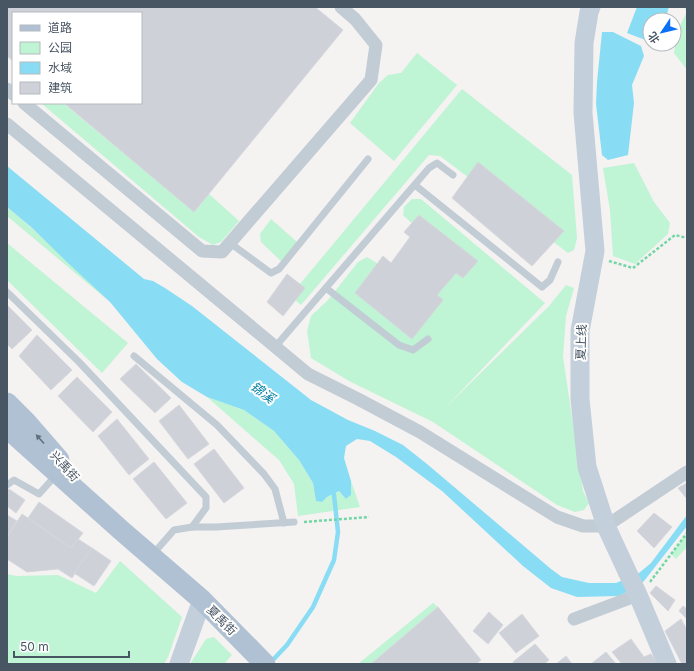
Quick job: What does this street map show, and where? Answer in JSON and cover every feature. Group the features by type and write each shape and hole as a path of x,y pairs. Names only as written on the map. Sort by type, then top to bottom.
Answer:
{"main road":[{"name":"兴禹街","path":"7,403 26,422 122,531"},
{"name":"兴禹街","path":"7,428 202,600"},
{"name":"夏禹街","path":"202,600 265,664"}],"street":[{"path":"25,104 202,251 222,252 371,80 376,45 355,19 341,7"},
{"name":"夏上线","path":"591,7 584,43 583,113 595,250 580,331 580,399 587,467 606,526 638,595 667,664"},
{"path":"7,124 308,374 420,432 557,517 583,526 606,526 687,472"},
{"path":"574,619 638,595"},
{"path":"179,664 202,600"}],"lane":[{"path":"230,242 271,273 279,269 368,159"},
{"path":"275,347 429,168 437,163 453,175"},
{"path":"415,185 542,287 550,280 558,262"},
{"path":"326,288 399,346 413,350 428,339"},
{"path":"7,292 79,362 206,497 206,508 192,527"},
{"path":"134,356 218,425 264,474 275,489 284,523"},
{"path":"7,485 14,480 39,494 58,474"},
{"path":"151,556 174,530 192,527 294,522"}],"path":[{"path":"594,257 634,268 675,235 687,238"},
{"path":"294,522 369,517"},
{"path":"638,595 649,584 687,533"}],"green space":[{"path":"687,12 687,70 674,53 682,52 682,22"},
{"path":"417,53 457,85 394,161 350,123 379,83 388,75 401,73"},
{"path":"462,89 572,175 577,238 574,250 568,253 440,156 429,155 301,305 290,296"},
{"path":"42,104 64,104 194,212 209,194 239,221 221,242 213,245 199,237"},
{"path":"634,163 654,202 670,223 668,234 635,264 613,256 610,210 603,168"},
{"path":"412,199 421,199 545,303 445,408 549,306 566,285 574,288 566,316 563,357 583,491 589,503 584,510 575,512 557,505 433,422 349,381 311,358 307,331 311,316 328,300 358,262 367,257 391,272 422,233 403,215 404,207"},
{"path":"7,207 20,218 110,302 7,216"},
{"path":"271,219 297,242 282,262 261,242 260,234"},
{"path":"7,243 128,343 102,373 7,280"},
{"path":"207,397 244,410 274,431 299,460 313,483 316,501 322,502 327,497 339,491 346,499 351,495 351,481 360,507 298,516 294,484 279,460"},
{"path":"687,533 687,547 676,559 671,554"},
{"path":"120,561 182,617 168,657 164,664 7,664 7,574 16,576 58,575 96,593"},
{"path":"433,603 438,607 371,664 358,664"},
{"path":"214,637 232,655 224,664 190,664 206,639"}],"water":[{"path":"637,7 669,7 667,12 642,12 642,39 627,33"},
{"path":"602,32 613,32 641,46 644,56 632,85 634,103 628,155 608,160 602,155 596,104"},
{"path":"7,166 144,279 153,281 192,306 311,400 348,420 403,445 562,577 589,583 616,583 639,573 651,563 687,515 687,526 644,581 627,592 619,596 577,597 551,588 523,566 442,491 396,457 370,441 357,439 346,446 344,458 351,481 351,495 346,499 339,491 327,497 322,502 316,501 313,483 299,460 274,431 244,410 207,397 182,382 157,359 110,302 31,227 7,207"}],"building":[{"path":"7,7 315,7 343,30 194,212 65,104 142,104 142,12 12,12 12,60 7,56"},
{"path":"478,162 564,231 532,266 452,198"},
{"path":"419,215 478,261 463,278 456,273 437,295 443,300 412,339 355,293 383,256 391,263 410,237 404,232"},
{"path":"287,274 305,288 283,316 267,302"},
{"path":"7,305 32,330 12,349 7,344"},
{"path":"37,335 72,370 51,390 19,356"},
{"path":"136,364 171,398 155,413 120,379"},
{"path":"77,377 112,412 93,432 58,396"},
{"path":"179,405 209,444 188,459 159,421"},
{"path":"117,419 149,459 129,475 98,436"},
{"path":"214,449 244,488 224,503 194,464"},
{"path":"154,462 187,503 166,519 133,479"},
{"path":"687,483 687,499 678,488"},
{"path":"9,489 25,500 16,513 7,506 7,491"},
{"path":"39,502 83,533 71,548 28,518"},
{"path":"654,513 672,527 654,548 637,531"},
{"path":"22,514 71,548 78,539 92,548 72,578 58,569 27,572 7,559 7,537"},
{"path":"7,515 17,521 8,535 7,535"},
{"path":"92,548 111,561 94,586 74,573"},
{"path":"656,586 675,600 668,611 650,593"},
{"path":"683,606 687,609 687,619 679,611"},
{"path":"438,607 481,660 476,664 371,664"},
{"path":"489,612 503,625 488,644 473,631"},
{"path":"522,614 539,636 516,653 499,633"},
{"path":"681,619 687,630 687,664 682,664 665,631"},
{"path":"631,639 644,657 651,654 658,664 622,664 612,652"},
{"path":"535,644 549,660 544,664 514,664 513,662"},
{"path":"606,652 616,664 591,664"},
{"path":"566,656 572,664 556,664"}],"waterway":[{"name":"锦溪","path":"270,663 287,645 313,607 334,560 338,532 332,488"}]}
